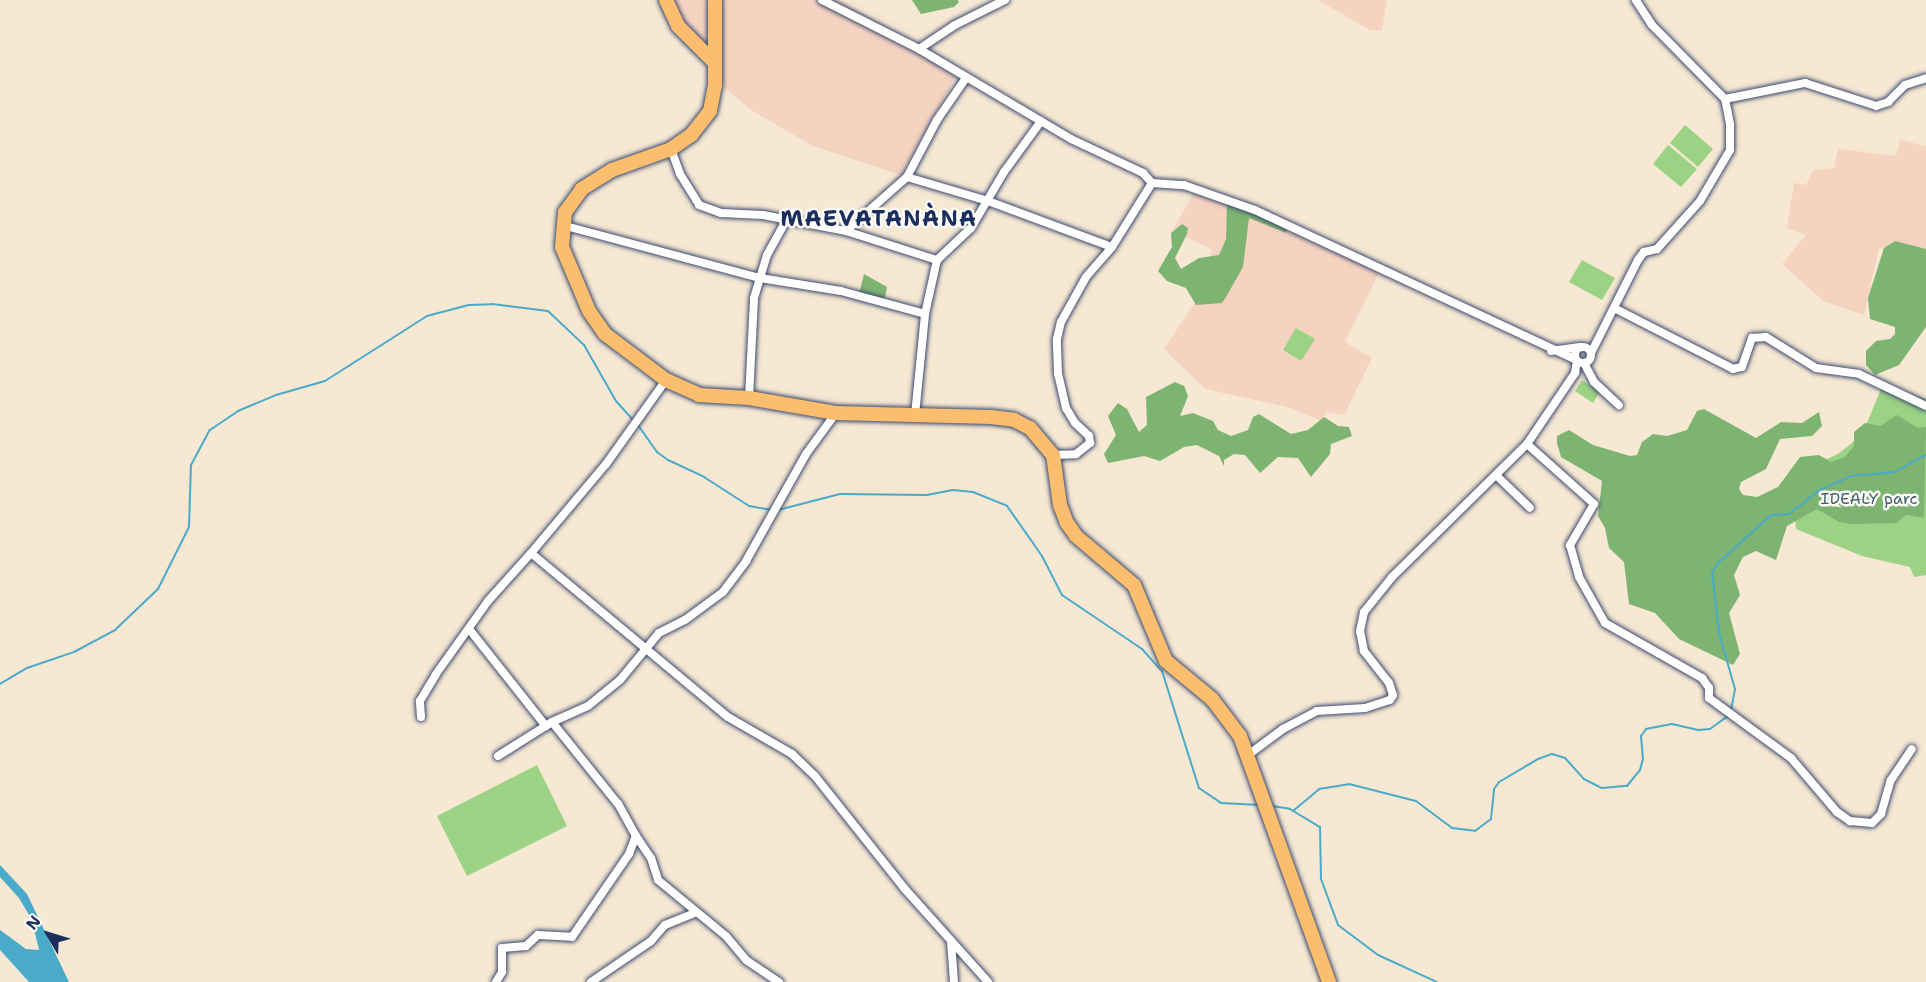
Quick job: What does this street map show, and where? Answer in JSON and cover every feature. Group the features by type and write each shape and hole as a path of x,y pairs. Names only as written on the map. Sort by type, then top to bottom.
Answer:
{"main road":[{"path":"666,0 678,26 713,61"},
{"path":"715,0 713,61 715,85 710,111 691,135 670,148 612,170 582,189 570,200 562,225 562,247 576,286 605,334 666,380 699,395 749,398 836,413 1014,420 1030,428 1053,455 1060,505 1067,524 1076,536 1134,585 1166,662 1229,716 1248,755 1265,800 1329,982"}],"street":[{"path":"822,0 919,49 1041,121 1143,173 1152,183 1184,185 1255,210 1551,351 1579,362 1619,405"},
{"path":"919,49 1005,0"},
{"path":"1248,755 1283,729 1317,711 1365,708 1390,700 1393,695 1389,683 1364,651 1360,631 1364,612 1392,577 1527,444 1616,309 1638,260 1644,252 1657,249 1700,201 1727,159 1730,124 1725,99 1652,25 1636,0"},
{"path":"846,231 907,177 937,120 966,78"},
{"path":"1725,99 1805,83 1876,106 1888,102 1905,85 1926,78"},
{"path":"915,415 925,314 937,260 971,228 1041,121"},
{"path":"670,148 680,174 699,205 721,213 846,231 937,260"},
{"path":"907,177 988,201 1112,247"},
{"path":"1053,455 1076,454 1090,443 1066,408 1058,374 1057,339 1061,322 1086,277 1112,247 1152,183"},
{"path":"749,398 754,298 777,231 786,221"},
{"path":"562,225 760,278 841,291 925,314"},
{"path":"1616,309 1733,369 1742,367 1752,338 1766,337 1816,368 1859,375 1926,406"},
{"path":"1551,351 1587,351"},
{"path":"1579,362 1587,351"},
{"path":"1587,351 1595,366 1591,374"},
{"path":"421,717 420,701 469,629 629,433 666,380"},
{"path":"498,756 549,724 588,706 620,680 659,633 685,620 723,592 746,561 780,498 836,413"},
{"path":"1527,444 1594,504 1570,545 1579,577 1605,623 1689,668 1702,678 1709,688 1709,698 1791,758 1837,812 1862,824 1872,823 1881,814 1891,780 1912,749"},
{"path":"1496,475 1530,508"},
{"path":"531,553 728,717 781,746 801,762 988,982"},
{"path":"469,629 618,804 651,858 658,880 694,914 726,936 746,960 779,982"},
{"path":"496,982 502,972 502,948 526,946 538,935 572,937 629,854 636,836"},
{"path":"591,982 651,941 665,925 694,914"},
{"path":"951,940 954,982"}],"shaded area":[{"path":"657,0 839,0 960,68 901,175 813,146 751,110 724,87 721,77"},
{"path":"1318,0 1387,0 1382,30 1370,30"},
{"path":"1900,140 1926,146 1926,255 1879,248 1864,315 1823,301 1782,264 1806,235 1787,228 1794,183 1806,185 1813,170 1834,168 1838,149 1896,156"},
{"path":"1198,186 1383,265 1345,342 1372,358 1344,415 1326,412 1322,421 1287,407 1205,389 1164,349 1197,299 1212,249 1172,231"}],"green space":[{"path":"912,0 958,0 959,2 954,7 921,14"},
{"path":"1685,125 1713,149 1698,167 1670,143"},
{"path":"1668,145 1697,169 1681,187 1653,164"},
{"path":"1227,204 1288,225 1286,233 1249,218 1243,267 1226,297 1222,303 1196,305 1186,288 1167,281 1158,271 1172,247 1171,233 1182,224 1188,228 1187,234 1175,258 1181,269 1199,258 1219,255 1226,239"},
{"path":"1895,241 1926,249 1926,327 1899,365 1875,375 1866,365 1866,351 1876,341 1890,339 1895,334 1895,327 1870,319 1868,298 1884,248"},
{"path":"1582,260 1615,278 1602,300 1569,282"},
{"path":"864,274 887,287 884,302 859,294"},
{"path":"1296,328 1315,339 1301,361 1283,350"},
{"path":"1582,380 1600,392 1593,403 1575,391"},
{"path":"1175,382 1184,386 1188,396 1180,416 1193,413 1213,421 1218,430 1231,436 1248,430 1253,417 1259,414 1291,434 1308,430 1324,417 1338,426 1349,427 1352,436 1331,444 1330,454 1311,477 1298,458 1278,457 1260,473 1245,455 1234,454 1224,460 1224,466 1219,456 1197,445 1184,447 1160,461 1144,456 1108,463 1104,454 1116,435 1108,416 1118,403 1127,409 1139,432 1147,425 1146,397"},
{"name":"IDEALY parc","path":"1883,384 1926,399 1926,575 1914,577 1910,567 1862,556 1796,529 1793,492 1816,464 1838,454 1862,435"},
{"path":"1704,409 1756,438 1781,422 1802,423 1819,412 1822,426 1812,436 1780,439 1766,469 1741,482 1739,489 1743,495 1757,497 1778,487 1800,457 1819,455 1831,462 1845,457 1854,446 1854,432 1865,423 1880,426 1897,415 1918,428 1926,427 1924,518 1906,515 1896,523 1853,524 1839,522 1817,509 1787,526 1776,560 1756,551 1743,557 1734,575 1740,595 1729,613 1740,654 1733,665 1679,639 1655,613 1629,604 1624,562 1609,548 1605,528 1598,516 1602,481 1561,457 1557,443 1557,436 1569,430 1593,445 1630,456 1637,455 1642,442 1653,434 1667,436 1687,430 1697,411"},
{"path":"537,765 567,826 467,876 437,816"}],"water":[{"path":"0,865 27,894 69,982 29,982 0,950 0,930 26,949 39,950 32,920 19,898 0,877"}],"waterway":[{"path":"0,684 27,668 74,652 115,630 158,589 189,527 191,465 210,430 238,411 276,395 325,381 427,316 469,305 492,304 548,311 584,345 616,401 634,421"},
{"path":"638,425 657,452 668,460 704,477 749,506 772,510"},
{"path":"1731,710 1735,689 1719,633 1712,573 1718,563 1771,515 1789,514 1818,491 1852,476 1895,472 1926,455"},
{"path":"778,510 840,494 927,495 953,490 973,492 1007,506 1042,556 1062,595 1142,649 1162,671 1199,788 1221,803 1260,805"},
{"path":"1293,811 1319,789 1349,784 1416,801 1452,828 1475,831 1491,819 1494,789 1499,782 1538,759 1552,754 1565,758 1584,779 1602,788 1627,786 1640,770 1643,759 1641,736 1646,729 1672,724 1698,730 1710,729 1729,715"},
{"path":"1272,806 1290,809 1320,827 1321,879 1338,925 1378,955 1437,982"}],"district":[{"name":"MAEVATANÀNA","path":"879,219"}]}
